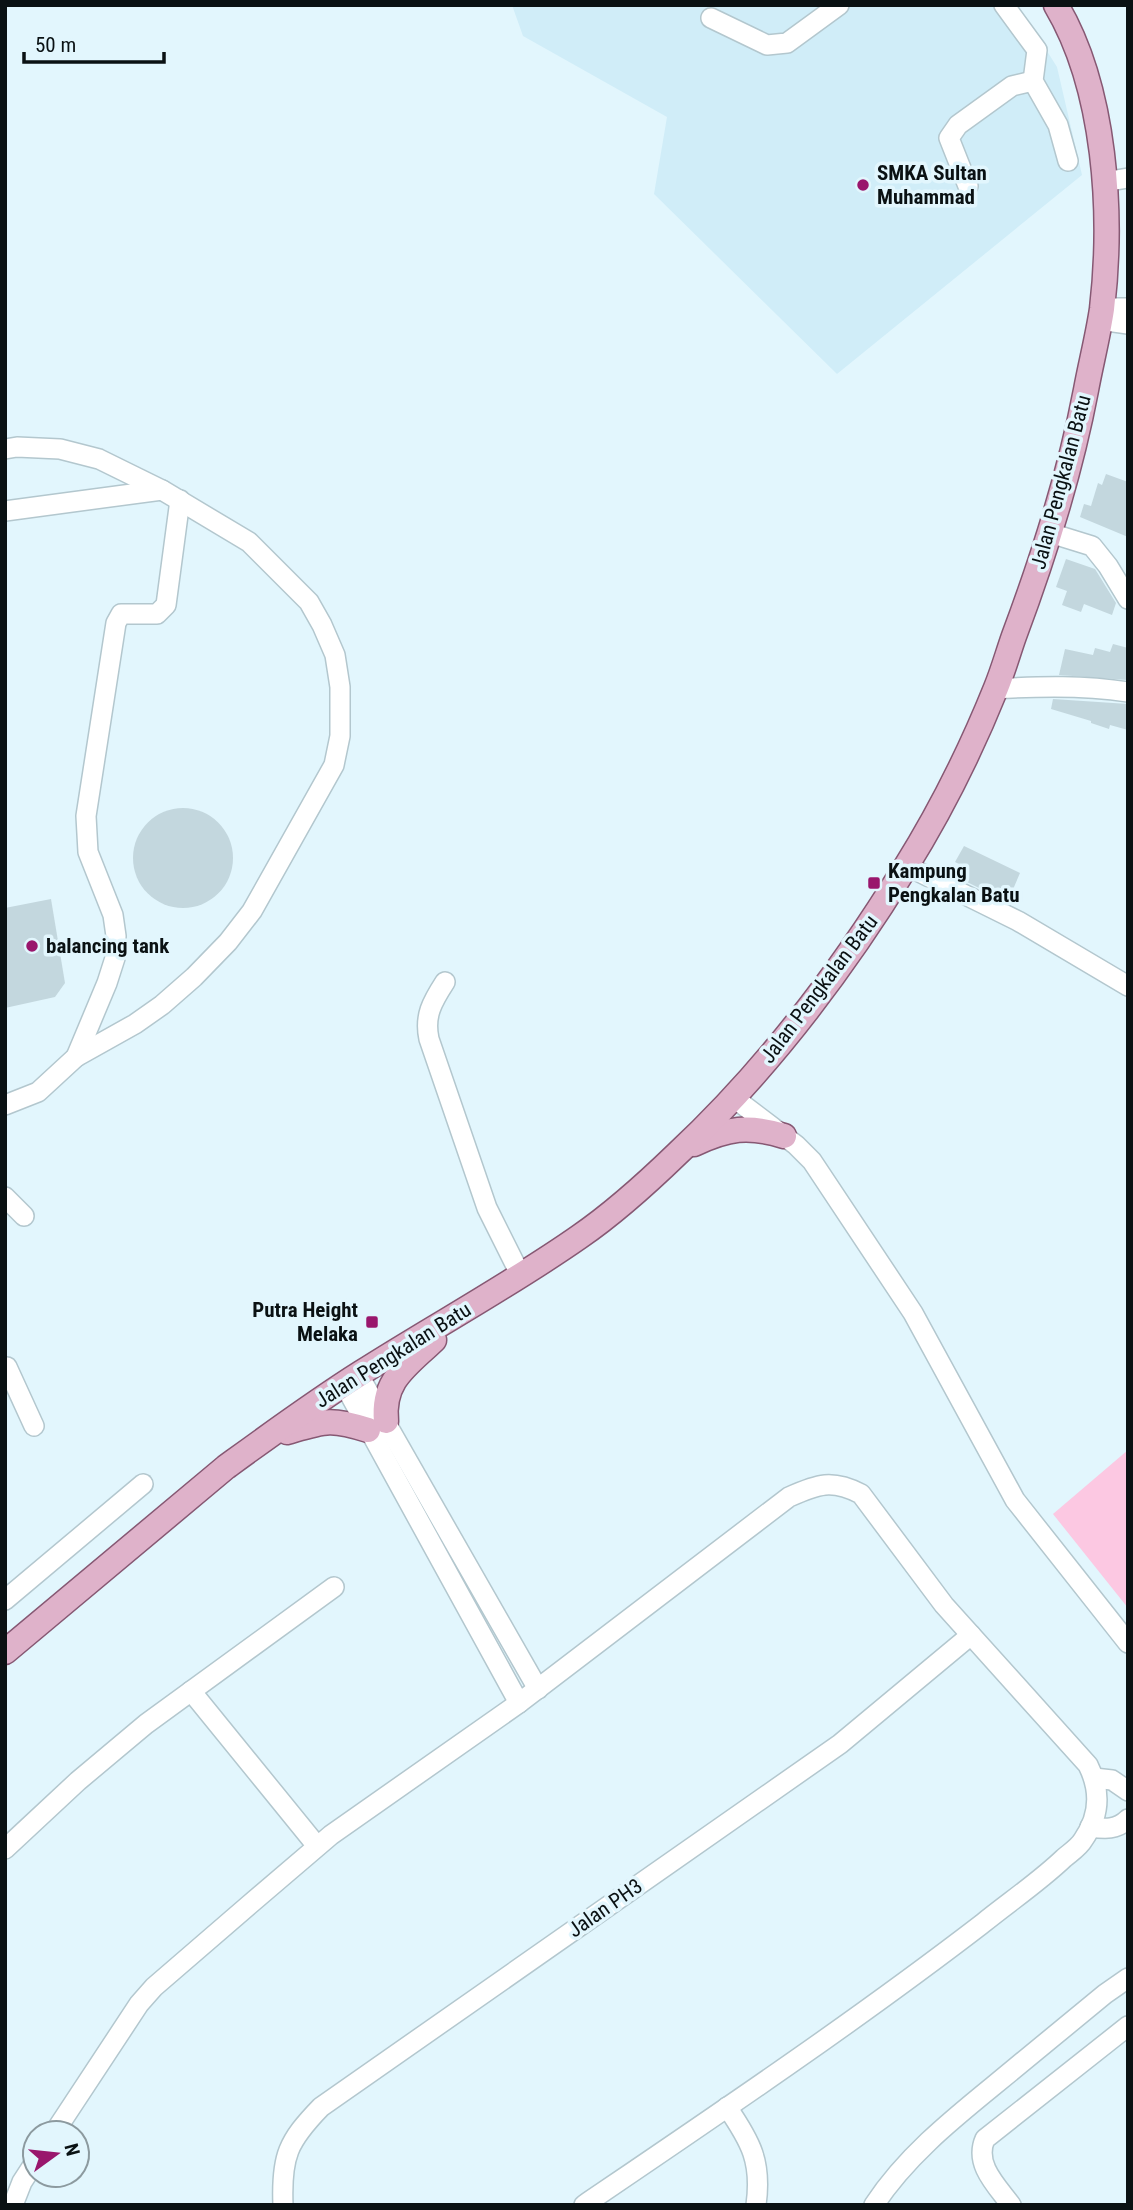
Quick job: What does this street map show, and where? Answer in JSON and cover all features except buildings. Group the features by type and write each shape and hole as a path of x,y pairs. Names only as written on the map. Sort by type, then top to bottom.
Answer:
{"main road":[{"name":"Jalan Pengkalan Batu","path":"5,1652 226,1467 351,1379 521,1276 617,1208 675,1157 734,1098 845,961 907,866 964,760 996,689 1050,533 1071,458 1101,314 1106,223 1116,180 1082,60 1056,5"},
{"path":"675,1157 709,1137 735,1129 764,1130 784,1136"},
{"path":"262,1441 323,1421 377,1425 397,1376 464,1310"}],"street":[{"path":"711,18 767,45 788,43 839,5"},
{"path":"1004,5 1037,50 1033,81 1058,125 1068,161"},
{"path":"968,186 949,138 958,125 1012,86 1033,81"},
{"path":"1101,314 1128,309"},
{"path":"1101,314 1128,324"},
{"path":"5,449 60,449 99,459 180,499 250,542 309,602 335,655 340,687 341,736 334,765 252,911 228,942 162,1005 135,1024 76,1057 38,1092 5,1105"},
{"path":"5,512 162,490"},
{"path":"76,1057 115,958 113,915 88,852 86,816 116,623 121,614 157,614 166,605 180,499"},
{"path":"1050,533 1092,547 1108,566 1128,599"},
{"path":"996,689 1059,686 1128,692"},
{"path":"907,866 1018,922 1128,986"},
{"path":"445,982 427,1015 429,1039 487,1208 521,1276"},
{"path":"734,1098 812,1161 914,1313 1015,1500 1128,1643"},
{"path":"5,1197 24,1216"},
{"path":"5,1368 34,1426"},
{"path":"351,1379 377,1425 407,1458 538,1689"},
{"path":"377,1425 389,1469 519,1703"},
{"path":"389,1469 407,1458"},
{"path":"5,1600 142,1484"},
{"path":"63,2119 114,2040 154,1987 317,1846 538,1689 789,1497 828,1484 843,1485 861,1494 944,1605 1088,1765 1094,1778 1098,1800 1095,1818 1083,1841 1053,1868 957,1942 727,2107 584,2205"},
{"path":"415,1516 433,1506"},
{"path":"5,1849 78,1781 146,1724 334,1587"},
{"name":"Jalan PH3","path":"283,2205 282,2177 286,2156 299,2130 321,2107 840,1744 971,1635"},
{"path":"191,1691 317,1846"},
{"path":"1094,1778 1112,1780 1128,1791"},
{"path":"1090,1827 1107,1829 1121,1825 1128,1819"},
{"path":"874,2205 913,2156 946,2124 1128,1978"},
{"path":"1010,2205 985,2168 981,2149 985,2139 1128,2026"},
{"path":"727,2107 746,2133 754,2151 759,2186 757,2205"},
{"path":"13,2205 21,2185"}],"shaded area":[{"name":"SMKA Sultan Muhammad","path":"512,5 1018,5 1057,67 1082,175 837,374 654,194 667,117 523,36"},
{"path":"1128,1450 1128,1608 1053,1514"}],"place":[{"name":"SMKA Sultan Muhammad","path":"863,185"},
{"name":"Kampung Pengkalan Batu","path":"874,883"},
{"name":"balancing tank","path":"32,946"},
{"name":"Putra Height Melaka","path":"372,1322"}]}
